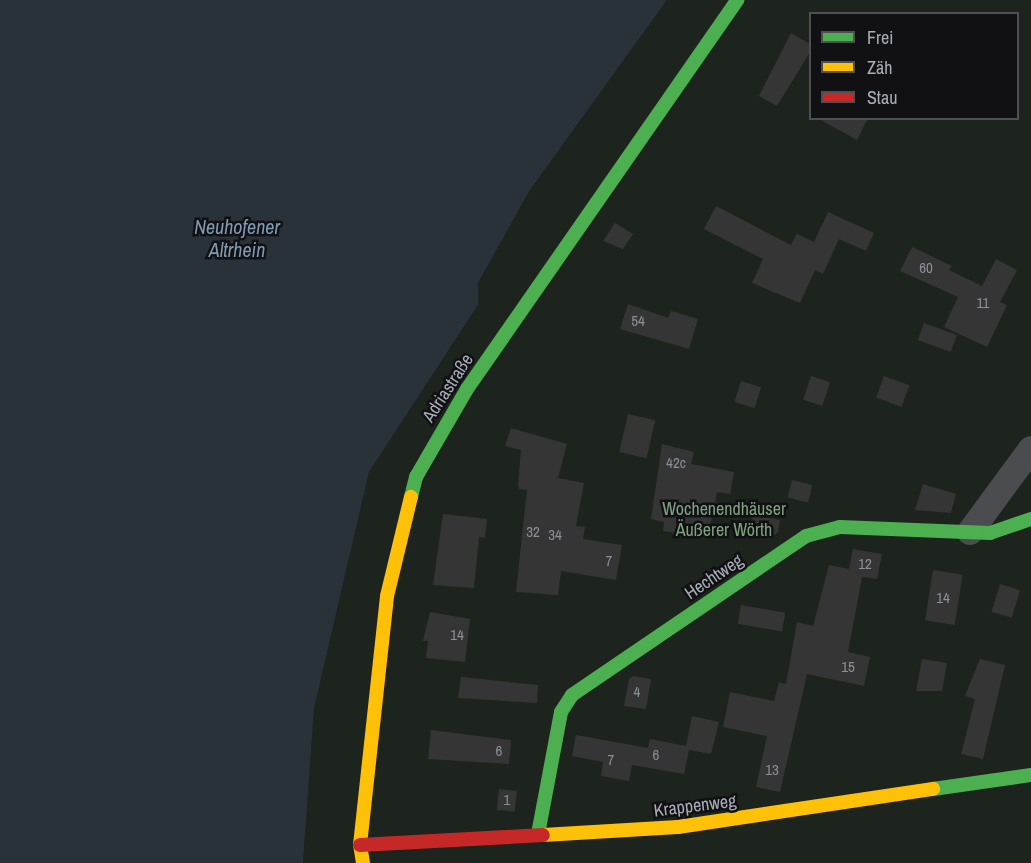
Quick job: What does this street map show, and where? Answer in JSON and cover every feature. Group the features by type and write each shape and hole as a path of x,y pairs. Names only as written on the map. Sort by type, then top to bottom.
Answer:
{"street":[{"name":"Adriastraße","path":"363,863 360,845 387,596 416,477 467,389 737,0"},
{"path":"970,532 1031,448"},
{"name":"Hechtweg","path":"538,834 561,712 572,695 806,536 823,529 990,533 1031,519"},
{"name":"Krappenweg","path":"360,845 678,827 1031,775"}],"green space":[{"name":"Wochenendhäuser Äußerer Wörth","path":"667,0 1031,0 1031,863 303,863 314,709 369,472 478,305 478,283 530,190"}],"water":[{"name":"Neuhofener Altrhein","path":"0,0 667,0 530,190 478,283 478,305 369,472 314,709 303,863 0,863"}],"building":[{"path":"791,33 809,43 809,54 777,106 759,96"},
{"path":"821,120 867,120 857,140"},
{"path":"716,206 791,245 797,234 814,242 828,212 874,233 866,251 839,239 823,274 815,270 800,303 752,283 763,259 704,229"},
{"path":"615,223 633,234 623,249 603,241"},
{"path":"912,247 952,266 949,270 982,286 996,259 1017,270 1000,302 1007,305 987,347 944,327 958,297 900,271"},
{"path":"628,304 668,318 671,311 698,319 689,349 620,329"},
{"path":"924,323 957,335 951,352 918,340"},
{"path":"811,376 830,382 822,406 803,400"},
{"path":"884,376 909,385 902,407 876,398"},
{"path":"741,381 761,387 755,408 735,402"},
{"path":"628,414 655,420 647,458 619,452"},
{"path":"511,428 567,444 558,478 584,483 576,526 585,527 583,539 622,545 616,580 561,571 558,595 516,592 527,490 519,489 518,485 521,450 505,446"},
{"path":"662,444 694,452 691,464 734,472 730,494 717,492 708,538 663,531 664,522 651,519"},
{"path":"792,480 812,485 808,503 788,497"},
{"path":"923,484 956,494 951,513 915,510"},
{"path":"443,514 487,519 485,538 479,537 474,588 433,585"},
{"path":"753,515 780,520 778,532 769,539 750,535"},
{"path":"853,549 882,554 877,579 862,577 848,652 870,657 864,686 807,674 780,792 756,787 767,736 723,727 730,692 774,701 779,682 786,684 797,622 813,626 829,565 849,569"},
{"path":"933,570 963,575 955,625 925,620"},
{"path":"1000,584 1020,590 1012,618 992,612"},
{"path":"741,605 785,613 782,632 738,624"},
{"path":"430,612 470,619 465,662 426,658 428,641 423,641"},
{"path":"922,659 947,663 942,691 916,691"},
{"path":"980,659 1005,665 983,759 961,754 975,699 965,696"},
{"path":"633,676 651,679 646,709 624,706 629,679"},
{"path":"461,677 538,685 537,703 458,698"},
{"path":"692,716 719,722 711,754 689,750 684,774 632,765 629,781 601,776 603,762 572,756 576,735 648,748 650,739 686,746"},
{"path":"431,730 511,740 509,764 428,759"},
{"path":"499,789 517,791 515,812 497,810"}],"traffic: fast":[{"path":"411,497 416,477 467,389 737,0"},
{"path":"538,834 561,712 572,695 806,536 840,527 990,533 1031,519"},
{"path":"933,789 1031,775"}],"traffic: slow":[{"path":"363,863 360,845 387,596 411,497"},
{"path":"543,835 678,827 933,789"}],"traffic: jam":[{"path":"360,845 543,835"}]}
